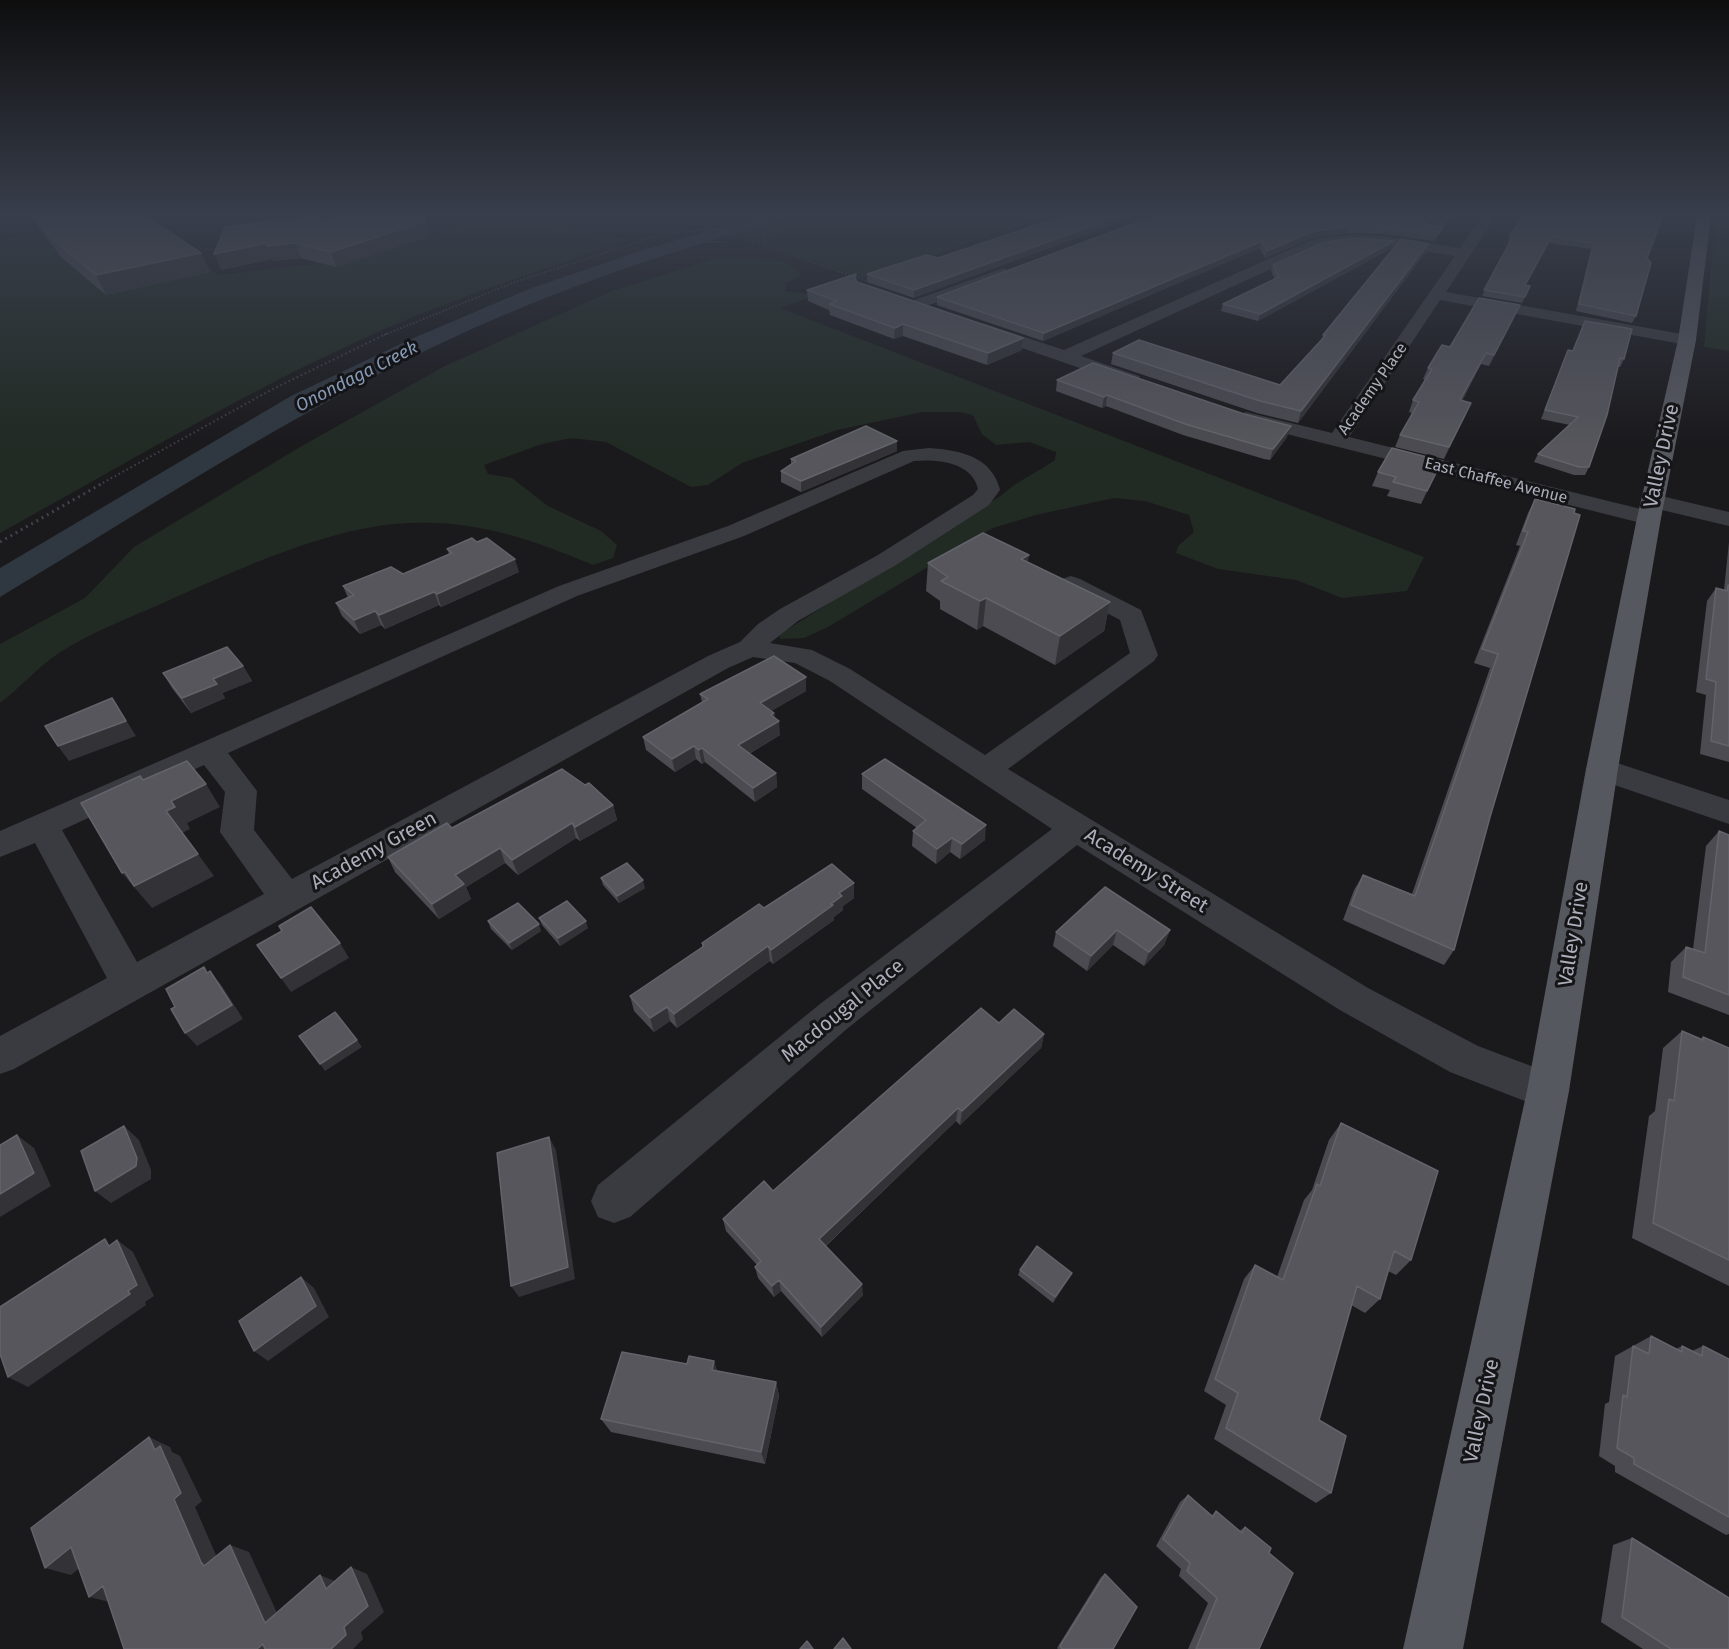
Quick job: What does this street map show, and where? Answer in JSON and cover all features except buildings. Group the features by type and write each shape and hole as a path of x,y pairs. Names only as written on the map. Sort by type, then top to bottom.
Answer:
{"main road":[{"name":"Valley Drive","path":"1433,1649 1548,1091 1602,769 1651,510 1687,340 1693,293"}],"street":[{"path":"915,305 948,293"},
{"path":"1065,357 1206,293"},
{"path":"1437,295 1687,340"},
{"name":"Academy Place","path":"1335,442 1437,295"},
{"path":"895,298 947,316"},
{"path":"969,324 1150,387"},
{"name":"East Chaffee Avenue","path":"1227,412 1335,442 1651,510 1729,519"},
{"path":"0,845 568,591 736,531 910,455 952,458 971,464 985,476 989,490 981,500 887,560 789,615 767,630 750,648"},
{"path":"987,769 1144,655 1132,616 1045,571"},
{"name":"Academy Street","path":"750,648 802,656 840,675 1076,828 1354,999 1464,1059 1548,1091"},
{"name":"Academy Green","path":"0,1056 718,662 750,648"},
{"path":"209,750 241,791 237,832 287,899"},
{"path":"1602,769 1729,812"},
{"path":"43,826 130,985"},
{"name":"Macdougal Place","path":"614,1201 834,1016 1076,828"}],"path":[{"path":"0,542 330,360 485,293"}],"shaded area":[{"path":"0,293 476,293 375,333 266,386 0,533"},
{"path":"608,293 800,293 816,295 780,308 1424,557 1407,591 1342,598 1296,580 1218,569 1176,553 1178,546 1194,532 1189,515 1145,501 1114,498 1036,515 993,528 828,627 804,638 780,639 780,634 1048,465 1055,460 1056,452 1029,442 996,445 982,434 973,415 960,412 922,412 837,430 742,463 708,485 691,487 606,442 571,438 542,444 484,465 488,474 512,478 548,506 601,531 617,545 613,558 593,565 525,539 458,525 409,523 347,532 253,564 97,632 71,645 51,659 0,703 0,644 85,598 134,547 300,447 445,366"},
{"path":"1709,293 1729,293 1729,351 1704,347"}],"water":[{"name":"Onondaga Creek","path":"520,293 558,293 440,344 311,410 0,597 0,568 291,396 409,340"}]}
